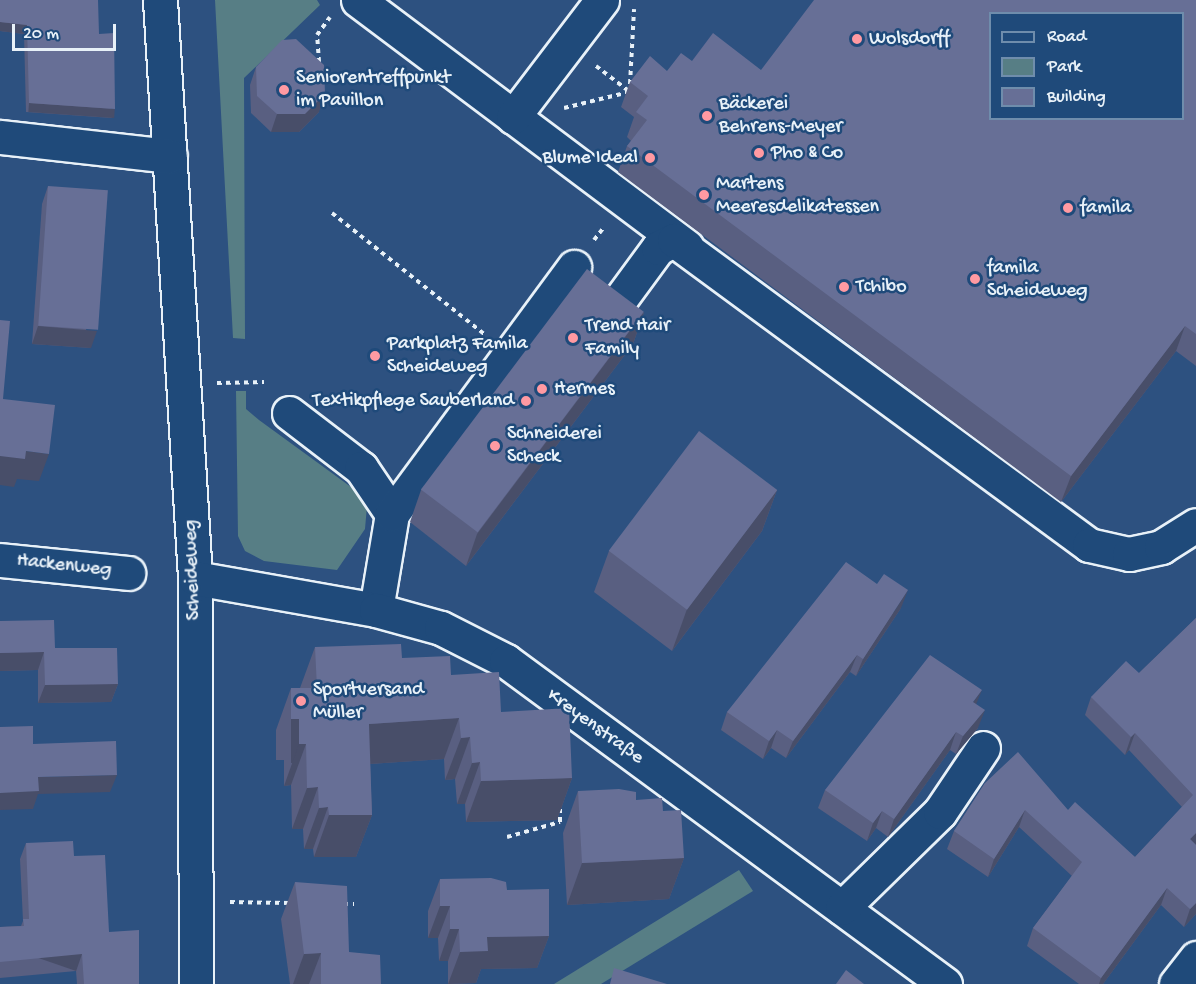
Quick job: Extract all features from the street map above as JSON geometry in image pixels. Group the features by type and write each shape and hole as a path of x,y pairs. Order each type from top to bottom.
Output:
{"street":[{"name":"Scheideweg","path":"160,0 195,578 196,984"},
{"path":"522,105 603,0"},
{"path":"348,4 522,105 624,200 1089,545 1130,554 1161,547 1196,525"},
{"path":"0,137 170,156"},
{"path":"620,301 658,248 674,240 687,247"},
{"path":"376,610 392,514 574,267"},
{"path":"289,413 361,468 392,514"},
{"name":"Hackenweg","path":"0,560 128,573"},
{"name":"Kreyenstraße","path":"195,578 376,610 441,628 506,661 945,984"},
{"path":"842,908 940,812 983,748"},
{"path":"1176,984 1196,958"}],"path":[{"path":"629,92 638,17 630,0"},
{"path":"320,71 317,35 348,4"},
{"path":"568,45 639,100"},
{"path":"522,105 554,111 629,92"},
{"path":"574,267 624,200"},
{"path":"332,213 510,354"},
{"path":"184,383 264,382"},
{"path":"507,837 560,822 559,799"},
{"path":"196,902 297,903"},
{"path":"331,904 354,904"}],"green space":[{"path":"215,0 317,0 320,5 244,78 245,339 233,338"},
{"path":"236,391 246,391 246,409 259,420 362,495 367,506 365,529 337,570 264,561 245,551 238,536"},
{"path":"739,870 753,891 601,984 554,984"}],"building":[{"path":"0,0 98,0 99,34 114,33 115,109 29,103 27,25 0,22"},
{"name":"famila Scheideweg","path":"814,0 1196,0 1196,334 1185,326 1071,476 627,146 647,120 636,112 648,96 630,82 650,56 667,71 681,53 692,61 713,33 761,70"},
{"name":"Seniorentreffpunkt im Pavillon","path":"296,39 324,65 325,94 305,114 277,114 257,96 256,67 282,40"},
{"path":"48,186 108,190 98,330 38,326"},
{"path":"587,269 644,312 478,532 421,489"},
{"path":"0,320 10,321 3,399 55,405 49,454 26,451 25,459 0,456"},
{"path":"699,431 777,490 687,610 609,551"},
{"path":"846,562 877,584 884,574 908,590 863,659 857,655 793,741 777,730 769,741 727,712"},
{"path":"1196,618 1196,833 1190,839 1196,845 1196,903 1190,909 1167,888 1101,978 1033,928 1082,862 1025,810 994,859 954,831 985,783 1018,752 1068,810 1075,802 1135,857 1193,795 1135,733 1131,737 1091,697 1126,661 1139,673"},
{"path":"54,620 55,648 117,648 118,684 45,685 44,652 0,653 0,621"},
{"path":"401,644 402,658 450,656 451,675 499,672 501,712 569,708 572,778 481,781 480,762 472,763 470,737 461,738 459,718 369,724 372,815 329,815 328,807 319,808 318,787 307,788 306,744 299,744 299,719 291,719 291,688 317,688 315,647"},
{"path":"930,655 982,690 973,702 985,710 963,736 956,732 894,819 882,811 873,823 825,790"},
{"path":"33,726 33,744 116,741 117,775 38,777 39,791 0,793 0,727"},
{"path":"619,789 636,792 636,800 662,798 663,811 681,810 684,858 582,863 578,791"},
{"path":"73,841 74,856 105,855 109,932 139,930 139,984 84,984 82,954 0,962 0,927 24,926 23,919 29,919 26,843"},
{"path":"491,878 506,882 507,890 549,889 549,936 487,937 488,951 460,952 459,929 450,929 450,906 440,906 440,879"},
{"path":"295,882 347,886 349,952 380,955 381,984 321,984 321,953 304,954"},
{"path":"614,968 667,984 610,984"},
{"path":"846,970 864,984 836,984"}],"place":[{"name":"Wolsdorff","path":"857,39"},
{"name":"Seniorentreffpunkt im Pavillon","path":"284,90"},
{"name":"Bäckerei Behrens-Meyer","path":"707,116"},
{"name":"Pho & Co","path":"759,153"},
{"name":"Blume Ideal","path":"650,158"},
{"name":"Martens Meeresdelikatessen","path":"704,195"},
{"name":"famila","path":"1068,208"},
{"name":"famila Scheideweg","path":"975,279"},
{"name":"Tchibo","path":"844,287"},
{"name":"Trend Hair Family","path":"573,338"},
{"name":"Parkplatz Famila Scheideweg","path":"375,356"},
{"name":"Hermes","path":"542,389"},
{"name":"Textikpflege Sauberland","path":"526,401"},
{"name":"Schneiderei Scheck","path":"495,446"},
{"name":"Sportversand Müller","path":"301,701"}]}
